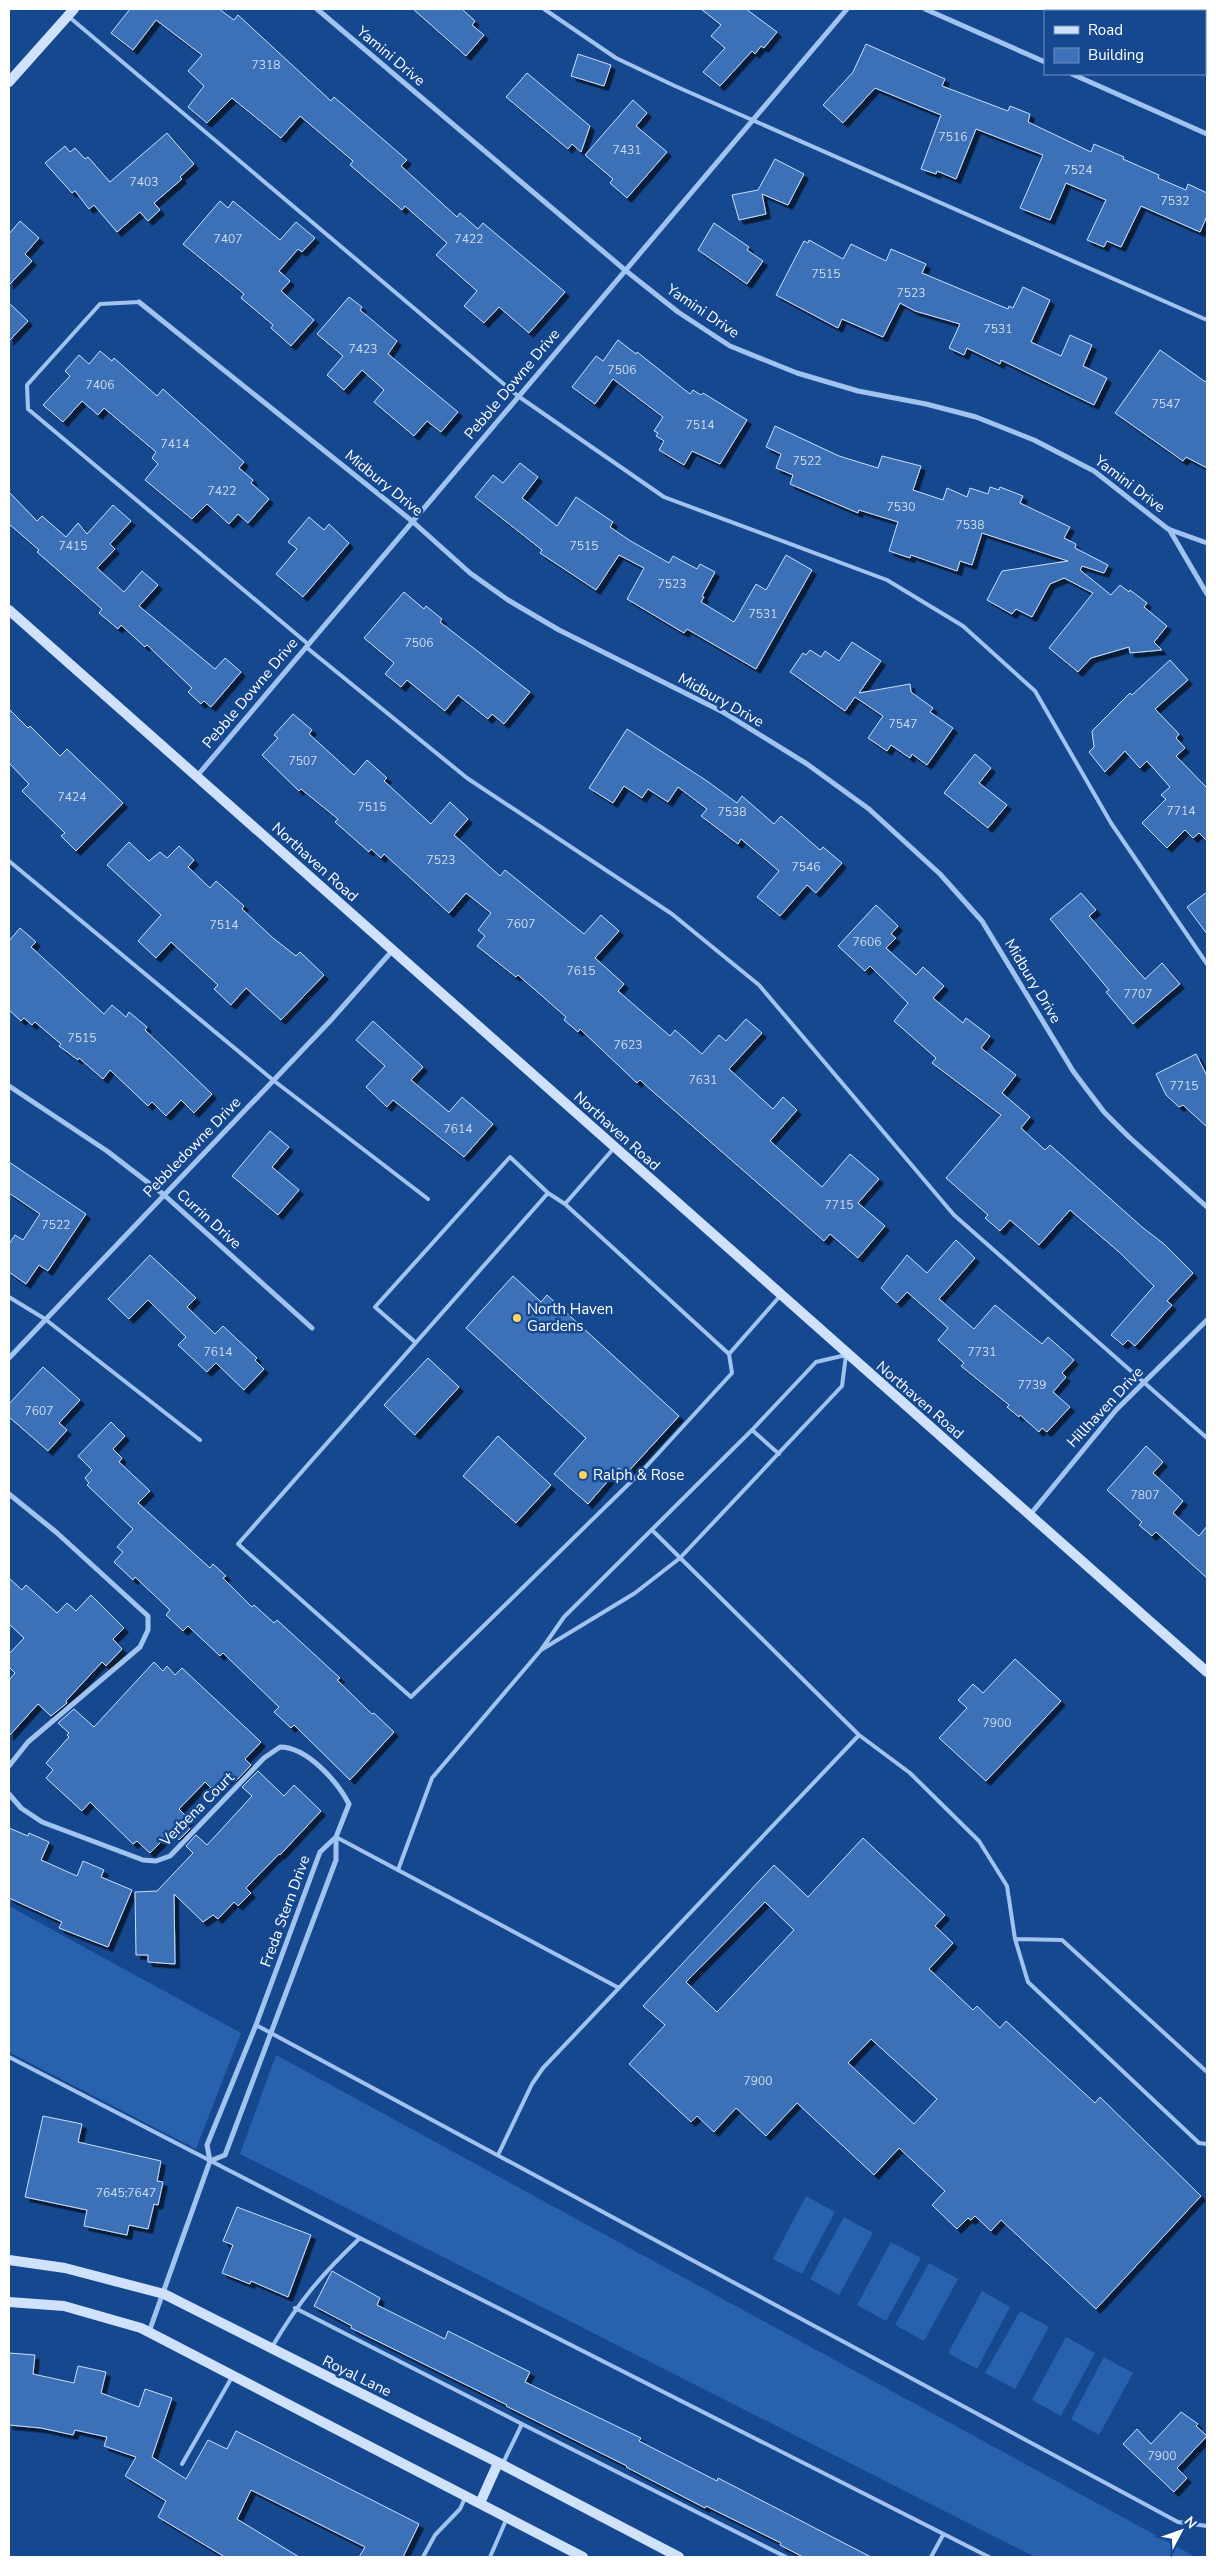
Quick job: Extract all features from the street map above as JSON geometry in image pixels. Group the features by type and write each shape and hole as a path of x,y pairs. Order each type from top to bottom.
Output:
{"street":[{"name":"Yamini Drive","path":"317,9 625,270 678,312 730,346 797,373 858,391 926,404 976,417 1034,440 1094,471 1168,529 1207,543"},
{"name":"Pebble Downe Drive","path":"196,776 847,9"},
{"path":"925,9 1044,62"},
{"path":"9,82 71,12"},
{"path":"1074,75 1207,134"},
{"name":"Midbury Drive","path":"139,302 412,522 470,572 508,600 559,630 723,712 807,764 869,809 940,874 982,920 1073,1071 1104,1112 1129,1138 1207,1207"},
{"name":"Yamini Drive","path":"1168,529 1207,594"},
{"name":"Northaven Road","path":"9,610 846,1355 1207,1672"},
{"name":"Pebbledowne Drive","path":"9,1358 392,951"},
{"name":"Currin Drive","path":"9,1086 107,1150 163,1194 312,1328"},
{"name":"Hillhaven Drive","path":"1029,1516 1093,1437 1143,1383 1207,1320"},
{"path":"9,1494 56,1532 148,1616 148,1630 140,1647 28,1742 9,1766"},
{"name":"Verbena Court","path":"9,1794 21,1808 42,1822 143,1860 156,1860 170,1856 264,1758 280,1747 289,1747 297,1750 340,1786 349,1804 336,1837"},
{"name":"Freda Stern Drive","path":"149,2333 210,2161 206,2145 256,2025 320,1852 336,1837"},
{"name":"Freda Stern Drive","path":"210,2161 225,2154 336,1860 336,1837"},
{"name":"Royal Lane","path":"9,2260 65,2268 164,2294 270,2350 500,2464 679,2557"},
{"path":"9,2302 64,2306 125,2322 233,2375 583,2557"},
{"path":"480,2503 500,2464"}],"lane":[{"path":"544,9 616,58 1207,320"},
{"path":"71,12 518,396 664,497 887,580 963,626 1035,691 1111,823 1207,964"},
{"path":"139,302 100,304 27,385 28,408 307,646 467,778 672,914 759,985 954,1215 1207,1438"},
{"path":"9,860 272,1080 428,1199"},
{"path":"565,1204 614,1148"},
{"path":"415,1342 375,1306 510,1157 548,1193 565,1204 729,1354 732,1373 643,1470 411,1697 238,1544 548,1193"},
{"path":"729,1354 780,1296"},
{"path":"9,1297 45,1319 200,1440"},
{"path":"398,1870 432,1778 541,1650 564,1618 752,1430 816,1362 846,1355 842,1386 680,1558 635,1593 584,1626 541,1650"},
{"path":"752,1430 779,1454"},
{"path":"652,1530 858,1735 910,1774 979,1841 1007,1886 1015,1939 1028,1982 1198,2143 1207,2144"},
{"path":"498,2155 532,2084 544,2068 858,1735"},
{"path":"336,1837 619,1988"},
{"path":"1015,1939 1062,1940 1207,2072"},
{"path":"256,2025 1178,2522 1207,2526"},
{"path":"9,2057 360,2238 989,2557"},
{"path":"270,2350 294,2308 326,2271 360,2238"},
{"path":"294,2308 786,2557"},
{"path":"182,2464 233,2375"},
{"path":"500,2464 522,2424"},
{"path":"423,2557 435,2535 460,2509 466,2496"},
{"path":"490,2557 508,2517"},
{"path":"931,2557 944,2535"}],"shaded area":[{"path":"9,1906 241,2033 196,2149 9,2052"},
{"path":"276,2055 1196,2557 1035,2557 240,2154"},
{"path":"806,2196 835,2212 802,2274 773,2259"},
{"path":"844,2217 873,2233 839,2295 810,2279"},
{"path":"891,2242 921,2258 886,2321 857,2305"},
{"path":"929,2263 958,2279 924,2341 895,2325"},
{"path":"982,2291 1010,2307 977,2369 948,2353"},
{"path":"1020,2311 1049,2327 1015,2389 985,2373"},
{"path":"1066,2337 1095,2353 1061,2416 1032,2400"},
{"path":"1104,2357 1133,2373 1099,2435 1071,2419"}],"building":[{"path":"130,9 219,9 234,20 238,15 331,101 334,97 407,160 401,166 457,217 460,213 478,229 483,223 565,292 529,333 499,307 484,323 464,306 477,291 436,255 447,243 405,206 402,210 350,165 353,161 300,116 281,138 232,98 207,123 188,107 204,86 188,71 202,55 156,20 133,50 111,33"},
{"path":"413,9 462,9 475,21 472,25 484,35 466,56"},
{"path":"701,9 746,9 777,32 764,48 761,46 755,54 752,51 720,86 703,72 725,48 711,36 721,25"},
{"path":"866,44 945,79 942,86 1008,111 1010,106 1030,114 1028,122 1091,152 1094,144 1159,175 1158,178 1186,190 1188,184 1207,193 1207,216 1200,232 1141,206 1121,247 1107,241 1104,247 1087,240 1106,200 1066,183 1050,220 1020,208 1043,155 976,129 956,179 937,171 936,174 921,169 941,115 875,88 843,123 823,105 853,72"},
{"path":"578,54 611,65 604,86 571,76"},
{"path":"527,73 590,126 581,152 572,144 568,149 506,97"},
{"path":"633,100 647,113 636,126 667,152 627,198 610,183 613,179 585,155"},
{"path":"167,133 194,164 180,177 182,179 154,203 160,210 148,221 140,212 117,232 94,205 89,209 75,191 72,193 45,163 65,146 70,152 75,148 85,159 88,157 110,182"},
{"path":"775,159 804,174 788,205 762,194 766,214 739,220 732,195 758,190"},
{"path":"220,201 228,208 233,201 280,240 296,222 315,238 302,252 298,249 279,271 290,281 281,291 314,320 291,346 271,328 273,325 241,298 244,294 183,244"},
{"path":"20,221 39,238 25,254 32,261 9,285 9,234"},
{"path":"714,223 749,247 747,250 763,261 747,284 698,250"},
{"path":"809,240 843,259 851,244 886,261 891,249 926,264 922,273 1008,309 1009,306 1013,308 1023,287 1050,300 1031,342 1061,356 1070,335 1092,345 1083,366 1107,378 1094,405 1001,360 1000,364 967,348 964,355 949,348 960,324 915,311 900,303 883,337 842,319 838,328 776,295 804,241 808,243"},
{"path":"349,297 362,307 360,310 397,341 388,354 458,412 441,432 427,421 414,436 374,402 384,390 362,370 344,390 327,375 343,356 317,334"},
{"path":"9,303 28,321 9,341"},
{"path":"618,340 636,354 637,352 690,394 693,390 701,395 703,393 747,420 720,464 692,451 684,465 659,450 664,441 656,436 658,433 654,431 663,417 613,379 595,404 572,387 596,356 603,361"},
{"path":"1160,350 1207,383 1207,468 1186,457 1183,461 1115,413"},
{"path":"100,351 112,361 114,358 157,396 163,389 244,462 239,468 253,480 251,483 269,499 248,523 238,514 229,524 207,504 192,519 145,480 158,464 152,458 156,452 104,408 98,415 82,401 63,422 43,405 70,376 65,371 79,355 89,364"},
{"path":"775,426 839,456 878,468 882,456 921,466 913,490 943,500 947,488 967,497 970,488 988,494 990,487 999,490 1000,487 1023,496 1020,503 1070,527 1064,538 1076,544 1075,548 1108,565 1104,573 1082,566 1080,570 1111,595 1120,585 1147,603 1144,607 1167,626 1154,642 1162,650 1130,653 1129,647 1091,658 1078,672 1049,648 1093,593 1064,578 1050,584 1032,617 1016,609 1012,614 987,600 1002,571 1068,561 982,533 972,565 960,561 957,571 911,555 910,558 889,551 898,522 859,510 858,513 790,484 793,475 776,468 781,454 766,447"},
{"path":"520,463 538,477 522,498 557,526 576,497 613,522 610,527 669,563 673,556 697,569 700,564 715,572 702,596 704,597 701,602 734,622 756,584 766,590 786,555 812,570 756,669 687,629 684,633 627,599 644,568 619,555 596,590 540,553 542,550 475,497 493,475 503,483"},
{"path":"9,492 37,521 42,516 66,537 78,523 87,534 113,505 131,521 110,544 115,549 97,568 124,592 142,571 158,585 139,606 215,669 225,658 241,672 211,707 204,701 201,704 188,692 192,688 147,645 145,647 121,625 118,629 99,613 102,609 37,552 39,550 9,524"},
{"path":"309,517 324,530 329,524 349,543 303,597 276,574 297,549 288,542"},
{"path":"404,592 424,609 426,606 442,619 440,622 530,692 504,724 492,714 488,719 458,695 445,711 407,680 401,687 385,674 394,663 364,638"},
{"path":"852,642 881,661 859,693 910,684 911,692 933,708 930,712 953,728 927,765 912,754 910,758 891,745 887,751 868,738 883,716 855,697 845,711 790,672 803,653 806,655 810,650 821,657 825,651 839,661"},
{"path":"1170,660 1188,680 1155,709 1179,734 1176,738 1185,748 1176,756 1207,788 1207,841 1199,833 1193,838 1185,830 1167,848 1142,823 1166,799 1161,795 1170,787 1147,761 1140,768 1125,751 1105,772 1089,752 1094,747 1092,731 1130,693 1132,695"},
{"path":"9,709 28,728 30,726 60,756 67,749 123,803 76,851 61,836 65,833 22,791 29,784 9,763"},
{"path":"293,714 312,730 309,734 354,775 367,760 387,778 384,781 431,824 450,802 468,819 454,835 500,876 505,870 584,934 601,915 619,931 595,958 624,984 618,991 670,1036 675,1030 702,1054 719,1035 726,1041 746,1019 762,1033 729,1069 773,1109 783,1097 797,1110 770,1141 822,1187 850,1154 879,1179 858,1203 885,1226 858,1258 830,1234 824,1241 640,1080 637,1083 580,1029 578,1032 564,1020 566,1017 518,975 516,977 477,946 485,936 478,930 491,913 466,893 449,913 384,854 381,858 371,849 369,852 335,822 338,819 301,789 299,791 262,755 278,738 274,735"},
{"path":"627,729 707,781 737,803 742,796 774,824 781,816 820,850 823,847 842,863 816,893 807,885 780,916 757,897 779,871 741,839 738,844 701,816 707,809 678,787 668,802 648,789 642,798 624,786 613,803 589,788"},
{"path":"975,754 991,768 979,783 1007,805 988,828 944,793"},
{"path":"129,842 149,861 160,852 167,858 179,846 194,860 188,867 210,888 216,881 244,906 242,909 273,938 296,956 300,952 324,975 281,1020 246,988 231,1005 214,989 218,985 171,942 156,958 138,941 161,915 107,865"},
{"path":"1207,892 1207,934 1187,907"},
{"path":"1081,893 1096,910 1089,916 1145,979 1162,963 1180,984 1133,1024 1106,992 1109,990 1050,919"},
{"path":"876,905 898,926 891,934 896,938 886,948 916,975 923,967 944,986 933,998 963,1023 966,1018 990,1036 981,1048 1016,1075 1002,1093 1030,1117 1021,1128 1045,1150 1050,1145 1142,1227 1164,1244 1193,1273 1167,1301 1172,1305 1135,1346 1128,1340 1123,1345 1111,1335 1154,1286 1119,1252 1070,1210 1039,1245 1010,1220 1000,1231 985,1218 988,1215 946,1178 1001,1115 932,1063 936,1058 894,1021 908,1003 870,966 865,971 838,946"},
{"path":"20,928 36,942 31,947 104,1014 112,1005 126,1017 129,1012 147,1027 145,1030 212,1094 194,1113 181,1100 166,1116 152,1102 148,1106 110,1070 103,1079 79,1058 78,1060 59,1046 61,1044 35,1022 32,1025 24,1018 21,1021 9,1010 9,941"},
{"path":"373,1021 423,1067 411,1080 449,1112 462,1097 493,1124 464,1157 393,1100 387,1107 366,1087 385,1066 356,1040"},
{"path":"1196,1054 1207,1076 1207,1127 1183,1105 1179,1107 1166,1095 1156,1074"},
{"path":"270,1131 289,1147 272,1167 299,1190 278,1215 232,1176"},
{"path":"9,1162 86,1214 48,1271 39,1265 26,1284 9,1272 9,1244 15,1235 23,1240 40,1214 9,1193"},
{"path":"956,1240 975,1258 939,1299 974,1329 995,1305 1042,1344 1048,1337 1074,1360 1062,1373 1066,1377 1053,1392 1070,1407 1047,1432 1042,1428 1039,1432 1020,1415 1019,1417 1007,1407 1009,1405 961,1366 964,1363 938,1340 948,1328 907,1292 897,1303 881,1288 907,1255 927,1273"},
{"path":"150,1255 196,1298 187,1307 215,1334 223,1326 257,1358 255,1360 264,1369 244,1390 216,1363 207,1372 178,1345 186,1337 148,1300 129,1319 108,1299"},
{"path":"513,1276 541,1302 547,1295 679,1416 626,1474 619,1468 588,1504 554,1474 586,1438 466,1328"},
{"path":"428,1358 459,1387 415,1435 384,1405"},
{"path":"43,1367 80,1400 59,1423 67,1430 48,1451 9,1417 9,1404"},
{"path":"111,1422 125,1436 113,1449 122,1458 119,1462 150,1491 138,1503 210,1568 213,1564 226,1576 223,1578 252,1607 254,1605 274,1623 277,1620 340,1678 337,1680 372,1714 374,1713 394,1732 350,1780 294,1725 291,1728 274,1712 279,1707 223,1653 220,1656 188,1626 183,1631 166,1615 170,1610 135,1577 133,1580 114,1562 123,1552 117,1547 133,1529 87,1485 89,1483 85,1478 92,1470 78,1456"},
{"path":"498,1436 551,1485 516,1523 463,1476"},
{"path":"1146,1446 1163,1462 1153,1473 1183,1501 1173,1513 1199,1536 1207,1526 1207,1578 1156,1532 1152,1536 1139,1525 1142,1522 1107,1490"},
{"path":"9,1578 22,1590 26,1585 57,1613 67,1603 76,1611 91,1595 124,1628 113,1639 122,1649 106,1666 102,1662 66,1701 67,1703 51,1716 38,1704 9,1736 9,1680 15,1673 9,1667 9,1654 24,1638 9,1624"},
{"path":"1015,1659 1061,1701 986,1781 939,1738 967,1708 958,1700 973,1684 983,1693"},
{"path":"154,1662 163,1671 167,1666 175,1675 182,1668 261,1742 245,1759 251,1765 236,1781 231,1776 215,1792 205,1782 179,1809 189,1819 184,1824 190,1829 179,1840 171,1832 150,1853 137,1841 133,1844 90,1802 82,1811 46,1778 53,1770 46,1763 69,1737 67,1735 69,1733 58,1723 74,1709 94,1727"},
{"path":"258,1771 284,1796 294,1785 321,1811 246,1888 251,1893 238,1906 234,1902 218,1919 213,1915 203,1922 174,1894 175,1964 148,1962 148,1955 136,1955 135,1892 157,1891 193,1853 186,1846 196,1835 207,1845 252,1796 242,1787"},
{"path":"9,1828 28,1836 29,1833 49,1842 41,1860 77,1876 83,1861 104,1870 101,1877 132,1890 108,1947 59,1928 62,1922 9,1898"},
{"path":"863,1838 945,1915 935,1926 953,1943 929,1969 973,2010 977,2006 1000,2028 1006,2021 1095,2103 1100,2097 1201,2196 1096,2309 1001,2220 991,2231 975,2216 971,2220 968,2218 957,2229 932,2205 945,2191 899,2148 874,2175 797,2103 766,2136 736,2108 714,2132 697,2116 691,2122 629,2064 665,2025 643,2006 774,1865 808,1897","holes":["765,1902 794,1930 717,2012 686,1982","871,2039 937,2099 914,2124 848,2063"]},
{"path":"43,2116 82,2124 78,2142 161,2161 157,2181 163,2182 158,2205 154,2204 148,2229 129,2225 127,2235 84,2226 87,2210 25,2197"},
{"path":"237,2207 311,2235 288,2297 251,2281 250,2284 222,2273 233,2245 223,2241"},
{"path":"332,2271 380,2298 377,2305 445,2339 448,2331 530,2372 525,2382 641,2438 639,2441 717,2481 718,2478 871,2557 803,2557 780,2545 781,2543 706,2506 705,2508 627,2466 351,2328 352,2326 314,2306"},
{"path":"9,2353 35,2355 33,2374 74,2383 78,2366 106,2372 101,2393 139,2407 145,2389 172,2398 152,2457 186,2479 208,2440 227,2449 236,2431 419,2524 403,2557 359,2557 365,2547 251,2490 237,2519 299,2557 225,2557 158,2517 166,2501 125,2476 136,2457 104,2446 107,2437 75,2430 73,2435 41,2428 9,2425"},
{"path":"1181,2412 1198,2424 1196,2426 1207,2436 1177,2468 1187,2478 1174,2492 1123,2444 1137,2429 1151,2444"}],"place":[{"name":"North Haven Gardens","path":"517,1318"},
{"name":"Ralph & Rose","path":"583,1475"}]}
